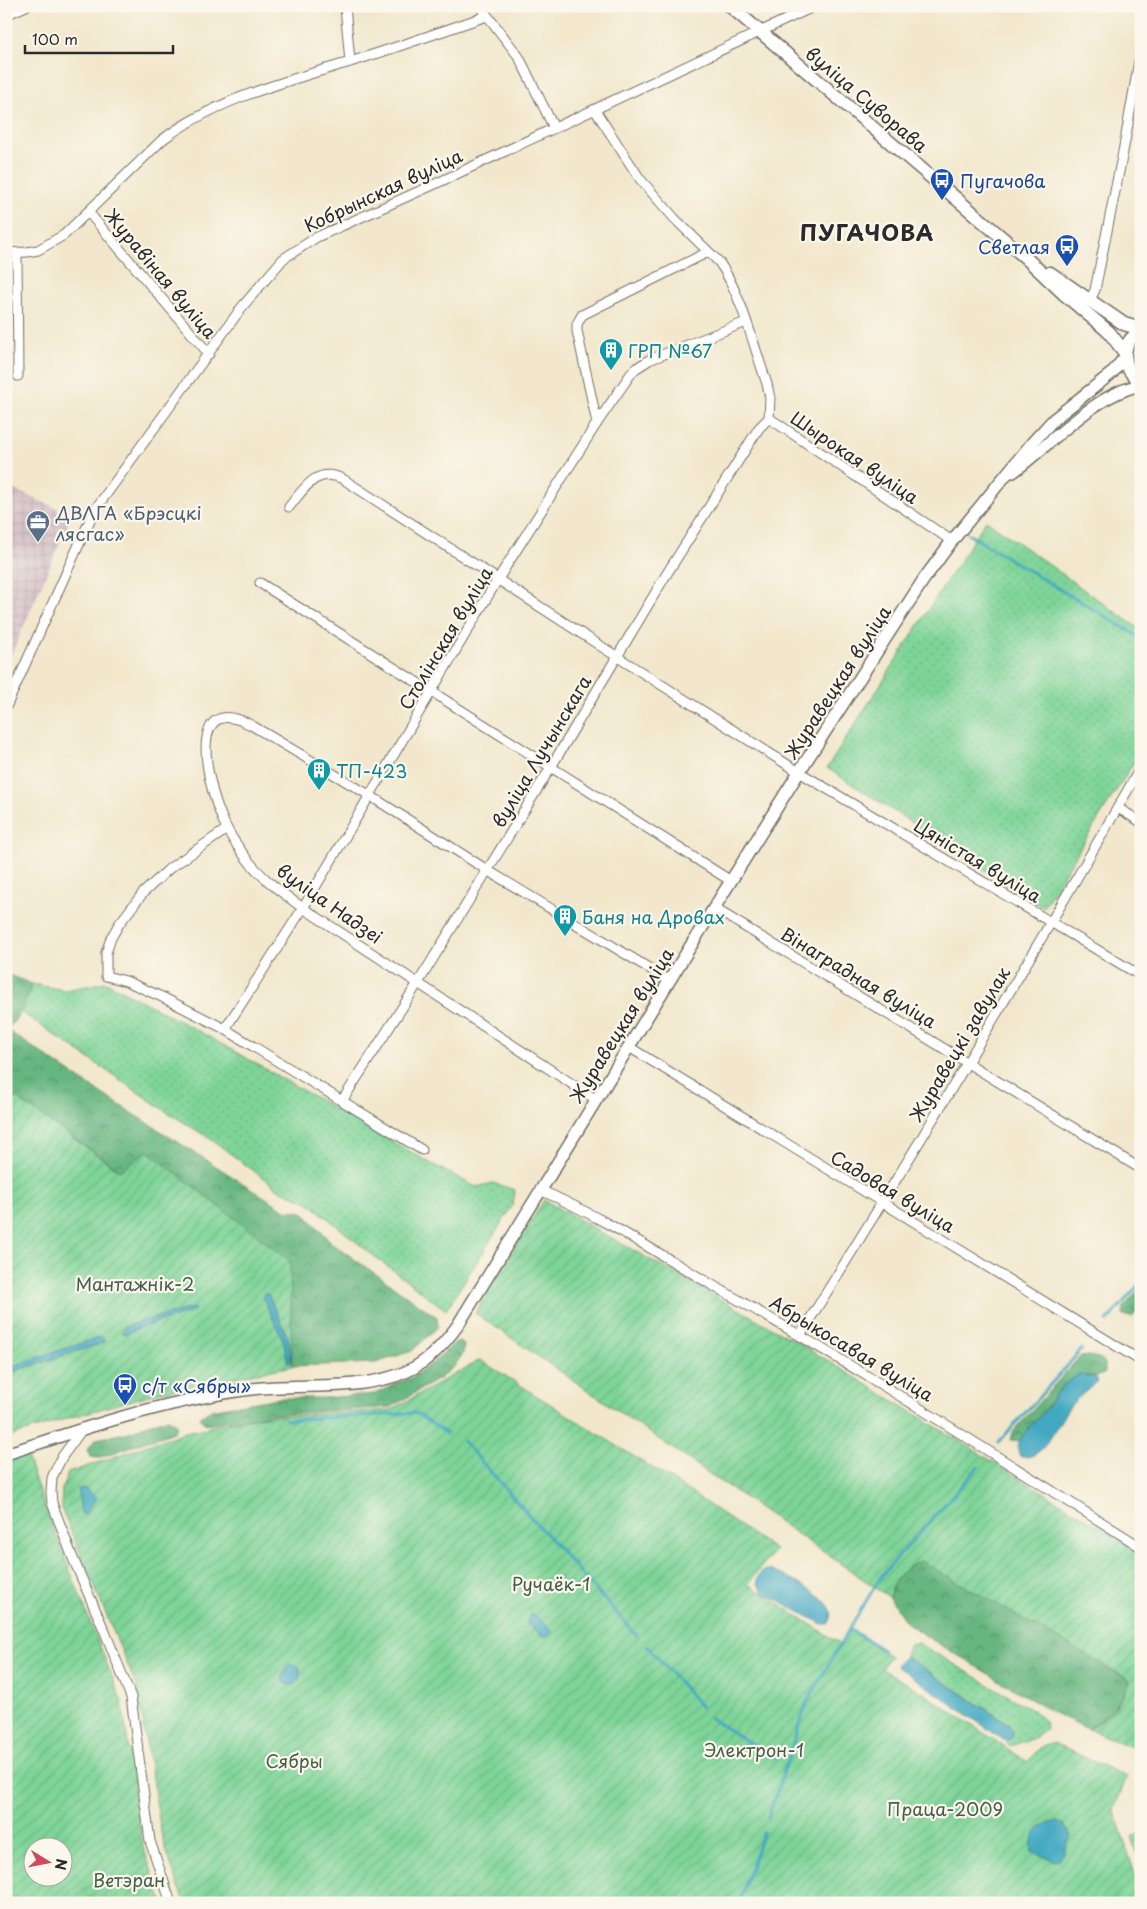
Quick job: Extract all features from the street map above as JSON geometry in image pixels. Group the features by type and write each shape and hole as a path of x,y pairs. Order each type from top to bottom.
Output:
{"main road":[{"name":"вуліца Суворава","path":"730,6 1026,258 1064,294 1109,332 1125,355 1127,366 1132,374 1141,383"},
{"name":"вуліца Суворава","path":"1026,258 1124,324 1141,330"},
{"path":"1125,355 1131,338 1141,330"}],"street":[{"path":"6,15 26,6"},
{"path":"345,6 350,62"},
{"path":"480,6 519,57 554,128"},
{"name":"Кобрынская вуліца","path":"6,707 94,512 242,307 284,260 317,236 595,110 815,6"},
{"path":"6,253 38,250 64,235 89,213 150,151 189,122 273,85 310,72 350,62 487,16"},
{"path":"1090,300 1095,290 1123,152 1141,50"},
{"name":"Шырокая вуліца","path":"595,110 640,179 668,212 719,262 729,278 746,322 768,390 768,418 952,541"},
{"name":"Журавіная вуліца","path":"89,213 209,354"},
{"path":"597,423 577,331 578,320 582,315 708,252"},
{"path":"17,253 18,376"},
{"name":"Столінская вуліца","path":"225,1029 303,908 498,579 597,423 630,376 642,364 746,322"},
{"name":"Журавецкая вуліца","path":"6,1454 83,1428 178,1402 242,1390 337,1384 397,1376 420,1364 445,1343 458,1325 714,908 914,595 952,541 1032,442 1054,420 1105,380 1125,355"},
{"name":"Журавецкая вуліца","path":"1000,482 1102,401 1120,391 1141,383"},
{"name":"вуліца Лучынскага","path":"342,1101 418,983 717,493 768,418"},
{"name":"Цяністая вуліца","path":"289,507 307,485 317,478 327,475 338,477 800,772 1141,976"},
{"path":"260,583 731,882"},
{"name":"вуліца Надзеі","path":"369,795 251,725 236,719 221,718 209,728 205,744 213,792 227,829 245,858 258,873 303,908 595,1100"},
{"name":"Журавецкі завулак","path":"800,1335 1051,923 1141,767"},
{"path":"369,795 487,870 670,981"},
{"path":"1118,808 1141,822"},
{"path":"227,829 170,868 143,893 111,938 106,953 106,976 126,981 162,997 225,1029 422,1150"},
{"name":"Вінаградная вуліца","path":"714,908 1141,1169"},
{"name":"Садовая вуліца","path":"629,1047 1141,1361"},
{"name":"Абрыкосавая вуліца","path":"540,1190 575,1207 800,1335 977,1442 1141,1547"},
{"path":"83,1428 62,1457 52,1478 52,1503 72,1556 106,1632 130,1697 150,1841 171,1903"}],"shaded area":[{"path":"6,486 72,515 6,667"}],"green space":[{"path":"986,520 1138,628 1141,625 1141,751 1043,908 827,768"},
{"path":"6,974 32,984 21,1012 7,1030 96,1090 285,1210 303,1212 333,1244 437,1317 438,1327 412,1351 376,1363 292,1366 290,1261 121,1171 6,1091"},
{"path":"106,982 204,1034 432,1164 476,1187 493,1183 515,1190 513,1205 446,1310 370,1253 308,1202 281,1191 212,1140 161,1108 21,1012 32,984 65,990"},
{"name":"Мантажнік-2","path":"6,1091 120,1171 147,1151 290,1261 292,1366 161,1392 6,1438"},
{"path":"544,1200 799,1343 1141,1552 1141,1751 1088,1729 1114,1709 1124,1695 1130,1680 921,1561 909,1567 900,1575 889,1597 475,1313"},
{"path":"1141,1287 1141,1308 1132,1317 1123,1316 1124,1307"},
{"path":"460,1341 464,1345 463,1354 454,1366 440,1378 391,1407 268,1415 212,1424 204,1423 200,1418 210,1410 279,1398 324,1398 375,1394 411,1378 431,1364 456,1342"},
{"path":"1080,1357 1096,1357 1103,1362 1105,1373 1098,1376 1076,1377 1067,1382 1042,1414 1028,1428 1020,1441 1011,1440 1013,1432 1075,1362"},
{"path":"480,1360 678,1484 775,1550 748,1584 841,1644 850,1631 890,1656 882,1669 923,1693 1028,1762 1039,1748 1054,1743 1127,1777 1114,1809 1141,1893 1141,1903 184,1903 162,1838 137,1687 61,1508 62,1489 68,1473 185,1432 259,1417 391,1410"},
{"path":"168,1419 175,1422 177,1427 174,1432 98,1458 90,1457 87,1450 96,1439 130,1432 148,1424"},
{"name":"Ветэран","path":"26,1454 44,1505 122,1702 143,1847 163,1903 6,1903 6,1460"},
{"path":"921,1561 1130,1680 1123,1695 1108,1714 1088,1729 1052,1712 924,1635 906,1622 889,1597 894,1583 900,1574"},
{"path":"918,1643 1034,1711 1045,1721 1046,1729 1034,1738 1010,1746 1005,1741 1011,1738 1009,1724 905,1656 908,1646"},
{"path":"1141,1833 1141,1867 1131,1837"}],"water":[{"path":"264,1293 268,1294 289,1340 291,1362 289,1363 284,1342 263,1298"},
{"path":"191,1308 195,1309 192,1312 141,1327 125,1334 122,1333 124,1328 132,1324"},
{"path":"100,1337 104,1339 103,1343 6,1374 6,1368"},
{"path":"1079,1375 1096,1377 1097,1381 1071,1405 1045,1446 1030,1456 1022,1457 1018,1452 1018,1447 1023,1435 1062,1387 1072,1378"},
{"path":"84,1488 97,1498 84,1515 81,1514 78,1489"},
{"path":"764,1570 778,1573 788,1578 824,1601 829,1606 831,1613 828,1624 822,1624 764,1593 758,1579"},
{"path":"532,1614 552,1633 547,1637 541,1635 527,1624 527,1620"},
{"path":"905,1656 1009,1725 1012,1732 1011,1738 1005,1741 896,1665"},
{"path":"295,1664 300,1668 300,1676 298,1681 291,1686 285,1683 282,1676 289,1665"},
{"path":"1057,1822 1066,1827 1071,1836 1063,1855 1056,1861 1032,1852 1032,1840 1037,1831 1041,1827"}],"waterway":[{"path":"968,534 1141,638"},
{"path":"1107,1321 1141,1282"},
{"path":"999,1442 1082,1349"},
{"path":"285,1420 416,1413 447,1434"},
{"path":"463,1441 636,1635"},
{"path":"768,1818 807,1702 849,1629 882,1575 978,1467"},
{"path":"849,1629 884,1650"},
{"path":"647,1646 701,1707"},
{"path":"710,1718 775,1759"},
{"path":"739,1903 763,1832"}],"place":[{"name":"Пугачова","path":"942,201"},
{"name":"Светлая","path":"1067,267"},
{"name":"ГРП №67","path":"611,371"},
{"name":"ДВЛГА «Брэсцкі лясгас»","path":"38,543"},
{"name":"ТП-423","path":"319,791"},
{"name":"Баня на Дровах","path":"565,937"},
{"name":"с/т «Сябры»","path":"125,1406"}],"district":[{"name":"ПУГАЧОВА","path":"867,231"}],"park label":[{"name":"Ручаёк-1","path":"551,1583"},
{"name":"Электрон-1","path":"754,1749"},
{"name":"Сябры","path":"294,1760"},
{"name":"Праца-2009","path":"945,1808"}]}
